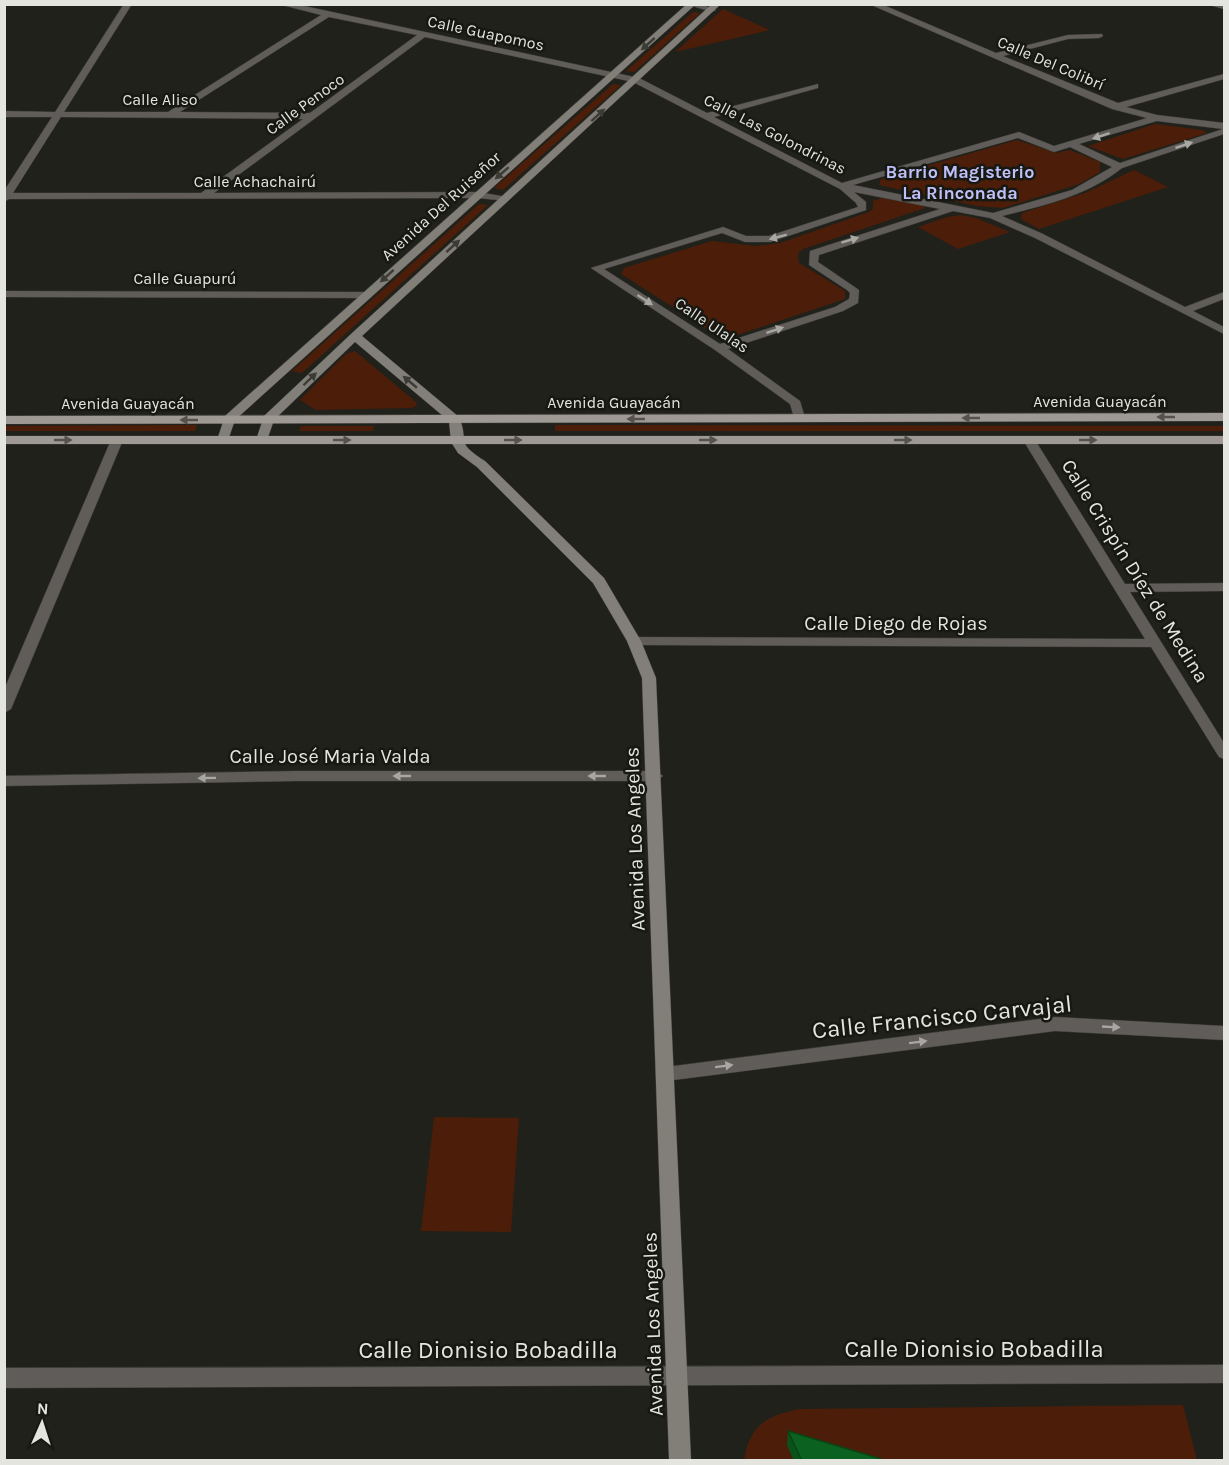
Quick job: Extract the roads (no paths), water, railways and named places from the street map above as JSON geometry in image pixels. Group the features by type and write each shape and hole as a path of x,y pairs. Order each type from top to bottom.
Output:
{"main road":[{"name":"Avenida Del Ruiseñor","path":"223,440 230,419 691,5"},
{"name":"Avenida Del Ruiseñor","path":"268,419 355,336 714,7"},
{"path":"355,336 455,420 455,441"},
{"name":"Avenida Guayacán","path":"4,420 1224,417"},
{"path":"262,440 268,419"},
{"name":"Avenida Guayacán","path":"4,440 1224,440"},
{"name":"Avenida Los Angeles","path":"455,441 464,453 481,464 599,581 634,641 650,678 680,1461"}],"street":[{"path":"5,197 128,4"},
{"name":"Calle Guapomos","path":"282,4 613,75"},
{"name":"Calle Del Colibrí","path":"873,4 1115,106 1157,118 1224,126"},
{"path":"1216,4 1224,7"},
{"path":"691,5 714,7"},
{"path":"171,114 328,14"},
{"name":"Calle Penoco","path":"203,196 423,35"},
{"path":"996,56 1068,36 1099,36"},
{"name":"Calle Las Golondrinas","path":"613,75 636,80 841,186 993,216 1040,236 1224,331"},
{"path":"1115,106 1224,76"},
{"path":"706,117 815,86"},
{"name":"Calle Aliso","path":"4,114 315,116"},
{"path":"841,186 1019,135 1054,149 1157,118"},
{"path":"993,216 1081,189 1110,174 1119,166 1224,131"},
{"path":"1073,145 1119,166"},
{"name":"Calle Ulalas","path":"799,418 796,403 719,348 596,268 723,230 745,239 770,239 862,208 861,202 841,186"},
{"name":"Calle Achachairú","path":"5,197 478,195 504,199"},
{"path":"719,348 839,309 854,301 855,292 851,288 813,263 814,253 953,207"},
{"name":"Calle Guapurú","path":"4,294 366,295"},
{"path":"1184,311 1224,295"},
{"path":"4,709 117,440"},
{"name":"Calle Crispín Díez de Medina","path":"1029,440 1124,588 1157,644 1218,730 1224,754"},
{"path":"1124,588 1224,587"},
{"name":"Calle Diego de Rojas","path":"634,641 1157,644"},
{"name":"Calle José Maria Valda","path":"4,781 296,776 655,776"},
{"name":"Calle Francisco Carvajal","path":"666,1074 1054,1024 1224,1033"},
{"name":"Calle Dionisio Bobadilla","path":"4,1378 1224,1374"}],"district":[{"name":"Barrio Magisterio La Rinconada","path":"960,182"}]}
